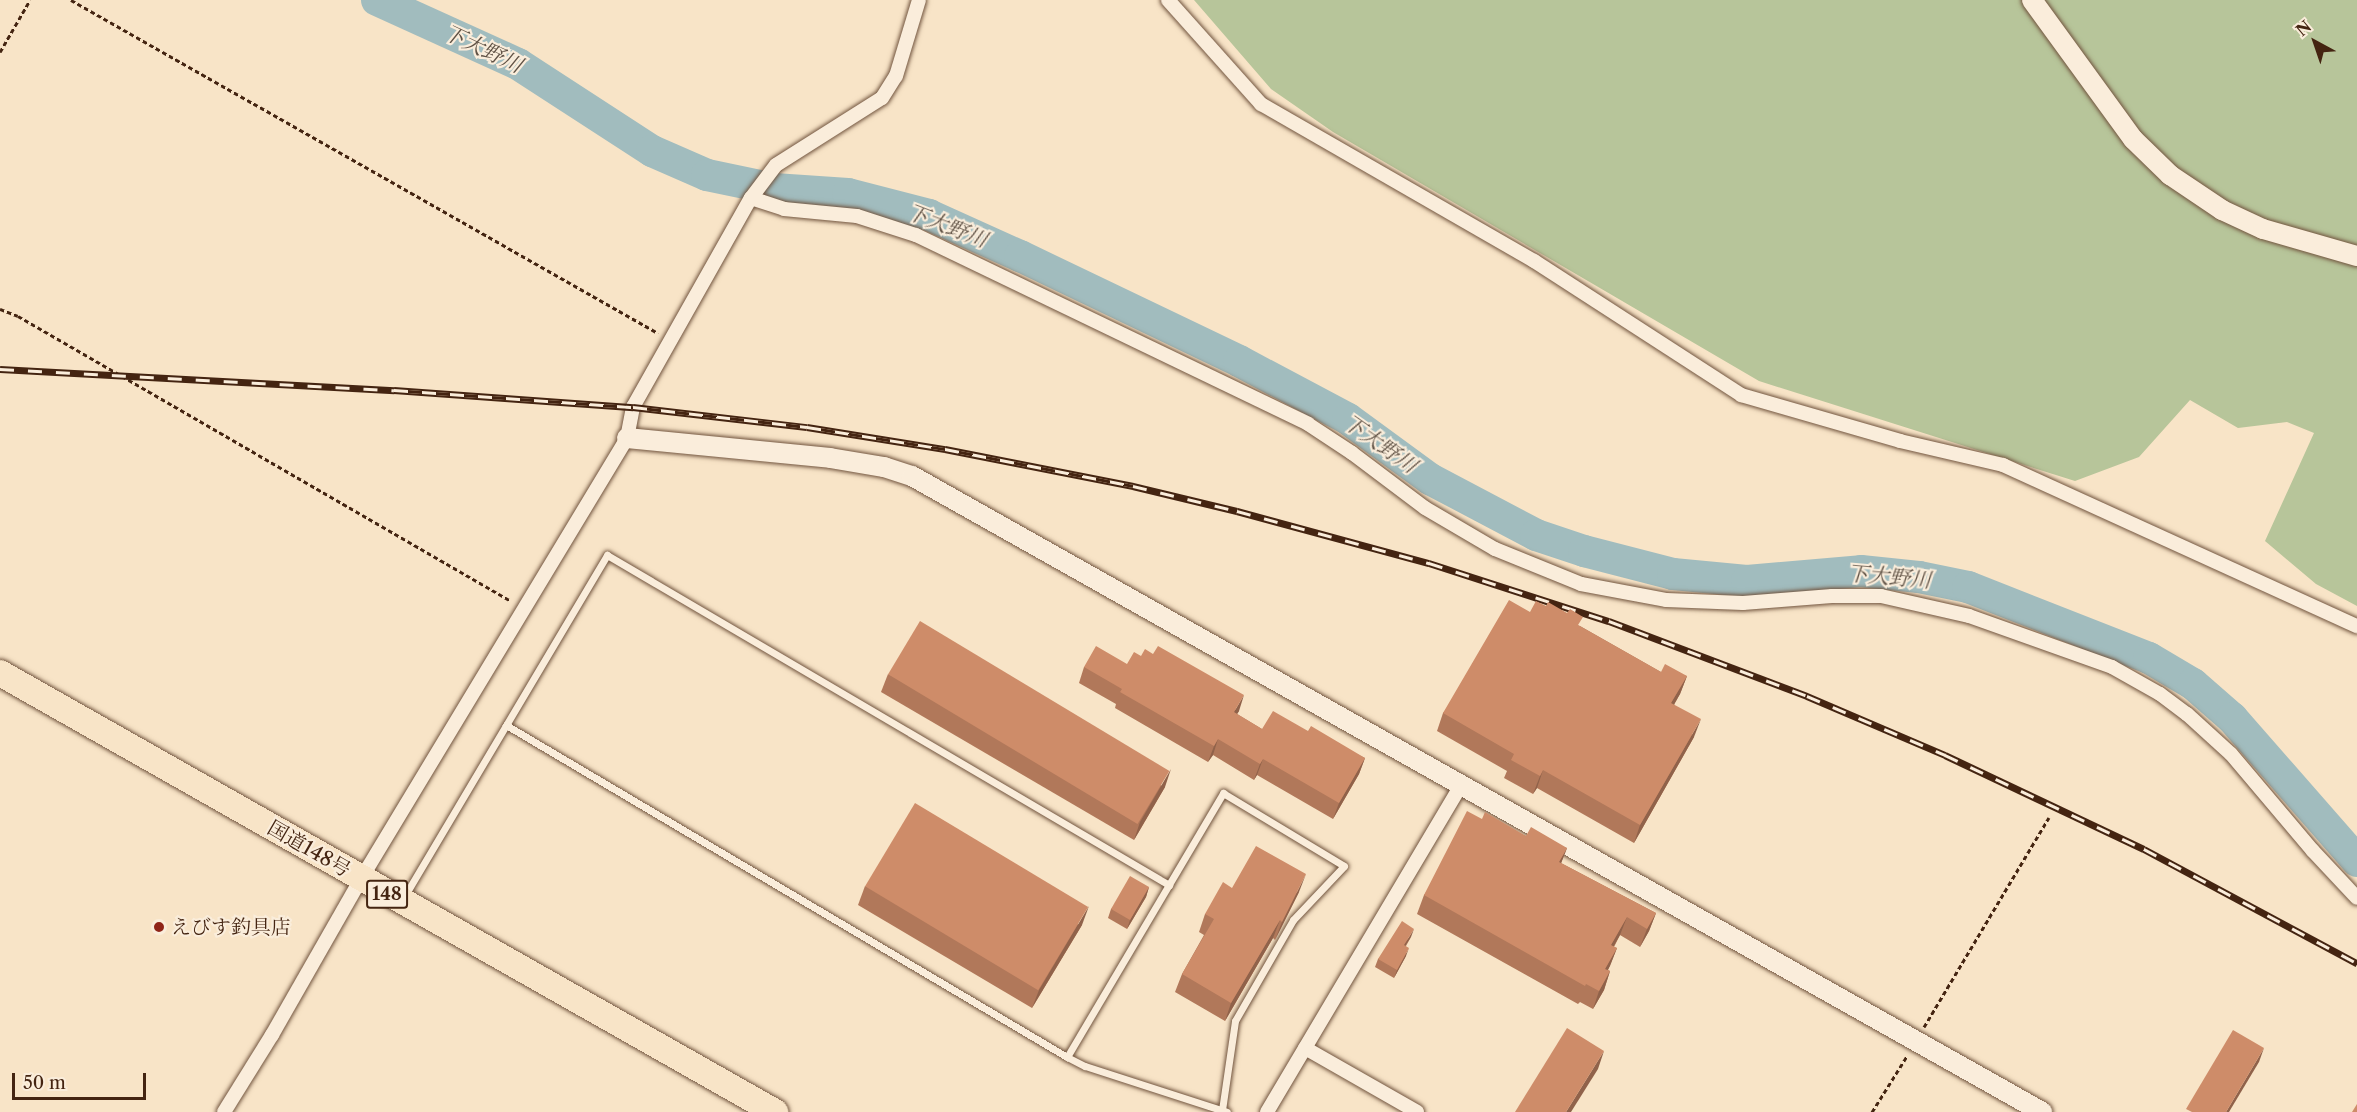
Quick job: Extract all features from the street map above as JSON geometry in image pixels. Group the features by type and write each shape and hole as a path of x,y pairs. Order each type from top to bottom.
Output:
{"highway":[{"name":"国道148号","path":"0,673 401,902 776,1112"}],"street":[{"path":"224,1112 272,1035 361,879 523,608 627,438 633,407 751,198 776,165 882,98 896,75 919,0"},
{"path":"1168,0 1261,104 1534,261 1741,395 1877,435 2003,465 2357,626"},
{"path":"2032,0 2133,139 2170,175 2222,210 2263,229 2357,256"},
{"path":"751,198 784,209 857,216 916,235 1308,424 1352,453 1425,508 1453,525 1496,549 1581,584 1666,600 1743,603 1832,596 1881,596 1969,616 2112,667 2178,707 2231,754 2313,851 2357,898"},
{"path":"627,438 830,458 884,467 912,476 2042,1112"},
{"path":"1267,1112 1461,785"},
{"path":"1305,1048 1417,1112"}],"lane":[{"path":"401,902 607,555 1169,885"},
{"path":"506,725 1067,1057 1085,1066 1224,1111 1235,1021 1293,920 1344,866 1223,794 1067,1057"}],"path":[{"path":"0,52 30,0"},
{"path":"71,0 670,340"},
{"path":"0,309 18,316 523,608"},
{"path":"1872,1112 2049,817"}],"green space":[{"path":"1194,0 2357,0 2357,606 2316,584 2265,541 2314,433 2287,422 2238,428 2190,400 2139,457 2075,481 1759,381 1333,132 1271,89"}],"building":[{"path":"1509,600 1530,612 1536,601 1546,606 1548,602 1567,613 1570,609 1583,617 1578,625 1661,672 1665,664 1687,676 1671,703 1701,719 1640,825 1543,770 1540,776 1511,760 1514,754 1443,713"},
{"path":"920,621 1169,771 1138,824 888,674"},
{"path":"1096,646 1127,664 1134,652 1141,656 1145,649 1153,654 1158,646 1244,695 1234,712 1262,729 1273,711 1308,731 1311,726 1365,758 1339,803 1263,759 1260,764 1218,739 1214,746 1120,692 1122,689 1084,667"},
{"path":"915,803 1088,907 1038,990 865,886"},
{"path":"1467,811 1482,819 1485,812 1526,836 1531,827 1567,848 1559,862 1656,913 1647,929 1627,917 1611,945 1617,948 1605,969 1610,971 1599,991 1586,984 1585,986 1424,895"},
{"path":"1256,846 1306,874 1282,922 1280,920 1231,1003 1182,974 1214,919 1205,914 1223,882 1232,888"},
{"path":"1130,876 1149,887 1130,920 1111,909"},
{"path":"1402,921 1414,929 1404,945 1409,948 1397,970 1378,959"},
{"path":"1567,1028 1604,1051 1566,1112 1515,1112"},
{"path":"2233,1030 2264,1048 2226,1112 2192,1112 2186,1109"}],"waterway":[{"name":"下大野川","path":"377,0 518,64 652,151 707,175 774,189 848,194 929,215 1020,256 1239,361 1348,419 1430,479 1536,535 1584,551 1673,574 1747,581 1861,571 1919,577 1968,587 2149,658 2193,684 2232,718 2357,861"}],"railway":[{"path":"0,369 394,390 633,407 807,427 945,449 1133,486 1237,511 1429,563 1609,621 1807,696 1945,755 2144,849 2357,963"}],"place":[{"name":"えびす釣具店","path":"159,927"}]}
